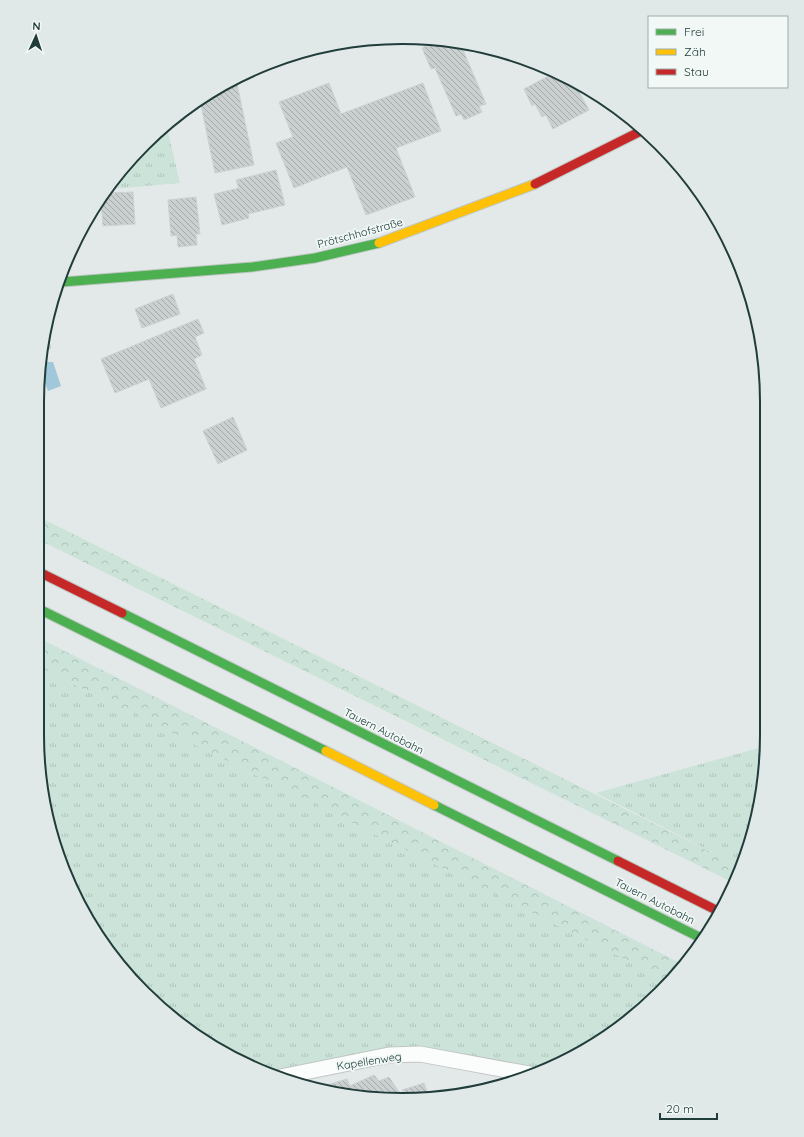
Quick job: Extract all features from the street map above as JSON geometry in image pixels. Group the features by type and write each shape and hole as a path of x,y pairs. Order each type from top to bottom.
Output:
{"main road":[{"name":"Prötschhofstraße","path":"65,282 252,267 315,258 389,240 525,189 638,133"},
{"name":"Tauern Autobahn","path":"44,574 714,909"},
{"name":"Tauern Autobahn","path":"44,611 698,937"}],"street":[{"name":"Kapellenweg","path":"290,1075 390,1056 420,1054 521,1073"}],"green space":[{"path":"168,132 180,183 115,189 133,166"},
{"path":"44,519 736,864 729,881 44,542"},
{"path":"44,641 678,962 664,978 44,669"},
{"path":"44,669 664,978 638,1004 601,1033 560,1056 535,1068 432,1049 384,1053 281,1072 244,1056 203,1033 166,1004 133,971 104,934 92,914 71,872 56,828 47,782 45,758"},
{"path":"759,748 757,782 753,805 748,828 736,864 596,793"}],"water":[{"path":"46,362 53,362 61,386 48,391 45,383"}],"building":[{"path":"428,45 463,49 486,104 479,106 482,112 464,120 461,114 456,116 435,68 431,69 422,48"},
{"path":"549,76 578,91 589,110 553,129 546,115 542,117 535,104 532,106 524,89"},
{"path":"329,83 341,114 423,83 441,131 396,148 415,197 366,215 347,167 294,188 276,143 293,137 279,102"},
{"path":"237,85 254,165 215,173 201,105"},
{"path":"276,170 285,205 248,214 249,218 222,225 214,194 239,188 236,180"},
{"path":"133,192 135,224 103,226 101,207 111,193"},
{"path":"196,197 200,234 196,234 197,245 178,247 177,235 171,236 168,200"},
{"path":"173,294 180,314 142,328 135,309"},
{"path":"198,319 204,333 195,337 202,355 194,359 206,389 161,408 149,379 115,393 101,359"},
{"path":"233,417 247,450 218,464 203,431"},
{"path":"374,1075 379,1081 389,1077 400,1093 355,1090 327,1085 347,1079 350,1086"},
{"path":"424,1083 427,1092 403,1093 402,1090"}],"traffic: fast":[{"path":"65,282 252,267 315,258 379,243"},
{"path":"44,611 326,751"},
{"path":"122,613 618,861"},
{"path":"434,805 698,937"}],"traffic: slow":[{"path":"379,243 535,184"},
{"path":"326,751 434,805"}],"traffic: jam":[{"path":"535,184 638,133"},
{"path":"44,574 122,613"},
{"path":"618,861 714,909"}]}
